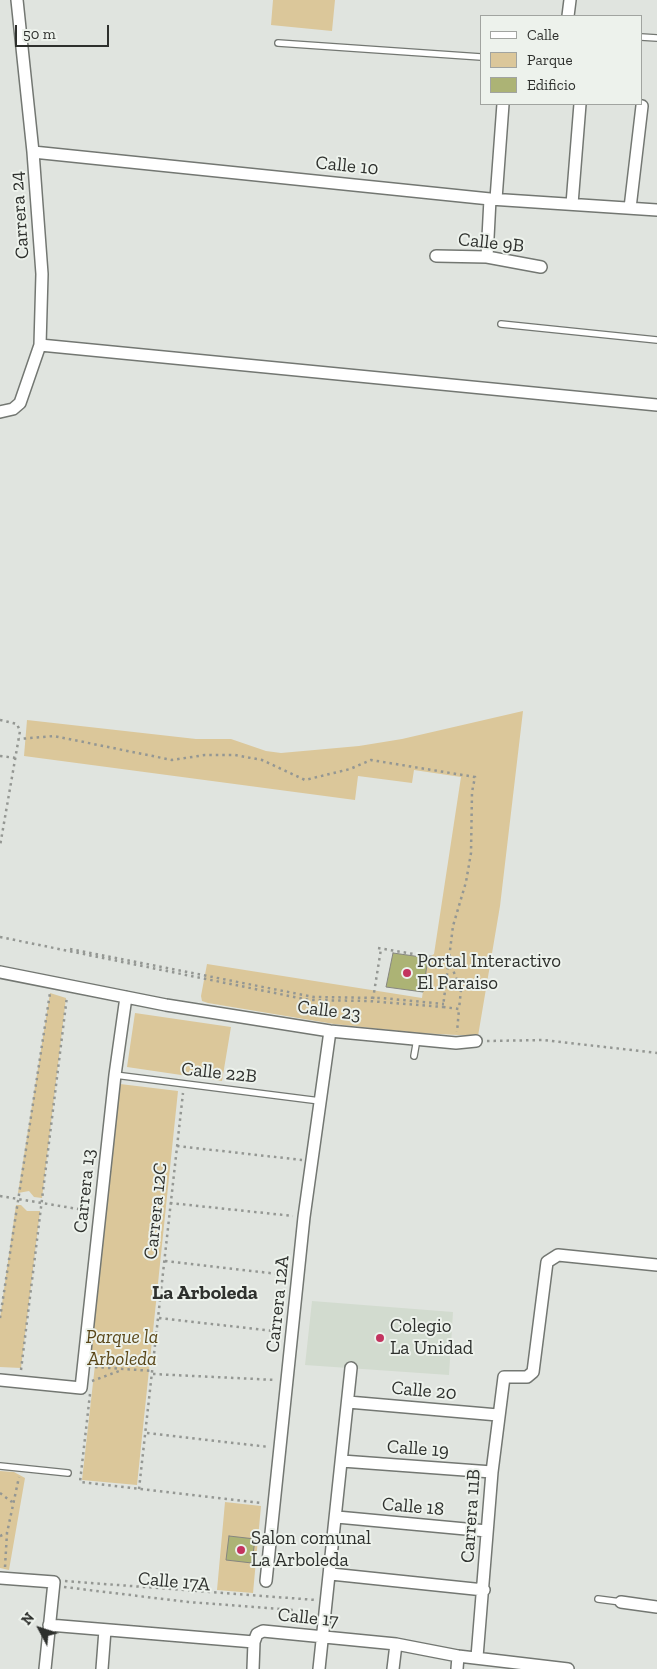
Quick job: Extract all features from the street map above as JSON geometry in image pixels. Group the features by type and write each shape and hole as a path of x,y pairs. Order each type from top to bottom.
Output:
{"street":[{"name":"Carrera 24","path":"0,412 12,409 20,402 40,345 42,274 33,152 17,0"},
{"path":"568,15 570,0"},
{"path":"487,257 503,105"},
{"path":"572,204 580,105"},
{"path":"630,208 642,106"},
{"name":"Calle 10","path":"33,152 493,199 657,210"},
{"name":"Calle 9B","path":"436,256 487,257 541,267"},
{"path":"40,345 657,404"},
{"name":"Calle 23","path":"0,972 126,997 330,1031 456,1043 476,1041"},
{"name":"Carrera 13","path":"86,1387 100,1212 115,1075 126,997"},
{"name":"Carrera 12A","path":"266,1581 304,1217 330,1031"},
{"name":"Carrera 11B","path":"477,1658 484,1590 486,1531 498,1415 504,1377 527,1377 533,1372 547,1262 551,1257 558,1255 657,1265"},
{"path":"319,1669 325,1601 331,1574 352,1368"},
{"path":"0,1380 86,1387"},
{"name":"Calle 20","path":"348,1402 498,1415"},
{"name":"Calle 19","path":"342,1460 492,1472"},
{"name":"Calle 18","path":"337,1517 486,1531"},
{"path":"331,1574 484,1590"},
{"path":"4,1578 54,1578 45,1669"},
{"path":"620,1602 657,1607"},
{"name":"Calle 17","path":"49,1625 254,1642 257,1634 264,1631 396,1644 458,1656 568,1669"},
{"path":"102,1669 105,1630"},
{"path":"252,1669 254,1642"},
{"path":"393,1669 396,1644"},
{"path":"456,1669 458,1656"}],"lane":[{"path":"642,37 657,38"},
{"path":"278,43 480,57"},
{"path":"501,324 657,340"},
{"path":"414,1056 417,1039"},
{"name":"Calle 22B","path":"115,1075 265,1092 320,1101"},
{"path":"0,1466 68,1473"},
{"path":"598,1599 620,1602"}],"path":[{"path":"0,720 17,724 20,731 0,846"},
{"path":"18,739 54,736 172,760 205,755 235,755 262,760 305,780 350,769 371,760 475,777 472,800 471,853 466,882 453,926 443,1006"},
{"path":"0,756 16,758"},
{"path":"0,817 5,818"},
{"path":"0,938 309,1000 373,1000"},
{"path":"373,1000 374,976 379,948 449,960"},
{"path":"70,949 314,997 373,1000 459,1009"},
{"path":"449,960 461,990 456,1043"},
{"path":"0,1318 52,983"},
{"path":"19,1382 68,986"},
{"path":"476,1041 544,1040 657,1053"},
{"name":"Carrera 12C","path":"139,1489 147,1433 184,1084"},
{"path":"177,1146 312,1161"},
{"path":"0,1196 100,1212"},
{"path":"170,1203 304,1217"},
{"path":"164,1261 298,1276"},
{"path":"159,1318 292,1333"},
{"path":"274,1504 80,1482 86,1387 92,1366 124,1370 288,1381"},
{"path":"86,1387 124,1370"},
{"path":"147,1433 280,1448"},
{"path":"4,1578 7,1533 12,1502 22,1468"},
{"path":"0,1494 12,1502"},
{"path":"0,1536 7,1533"},
{"name":"Calle 17A","path":"54,1578 60,1581 325,1601"},
{"name":"Calle 17A","path":"54,1578 59,1586 110,1594 294,1610"}],"shaded area":[{"name":"Colegio La Unidad","path":"312,1301 453,1312 449,1375 305,1365"}],"green space":[{"path":"273,0 335,0 332,31 271,25"},
{"path":"523,711 500,906 478,1036 418,1033 334,1024 208,1003 202,1001 201,996 207,964 422,998 428,958 434,954 461,777 414,770 412,783 358,776 355,800 24,756 27,720 196,739 231,739 266,751 281,753 359,746 402,739"},
{"path":"50,993 66,998 42,1198 34,1197 29,1191 18,1193"},
{"path":"135,1013 231,1027 222,1081 127,1067"},
{"name":"Parque la Arboleda","path":"120,1084 178,1091 137,1485 82,1480 95,1365 90,1363"},
{"path":"16,1205 21,1205 27,1211 40,1211 21,1368 0,1367 0,1318"},
{"path":"0,1471 14,1472 25,1478 9,1570 0,1568"},
{"path":"225,1502 261,1506 253,1593 217,1590"}],"building":[{"name":"Portal Interactivo El Paraiso","path":"393,953 428,958 423,992 386,987"},
{"name":"Salon comunal La Arboleda","path":"229,1536 255,1539 252,1563 226,1560"}],"place":[{"name":"Portal Interactivo El Paraiso","path":"407,973"},
{"name":"Colegio La Unidad","path":"380,1338"},
{"name":"Salon comunal La Arboleda","path":"241,1550"}],"district":[{"name":"La Arboleda","path":"205,1293"}]}
